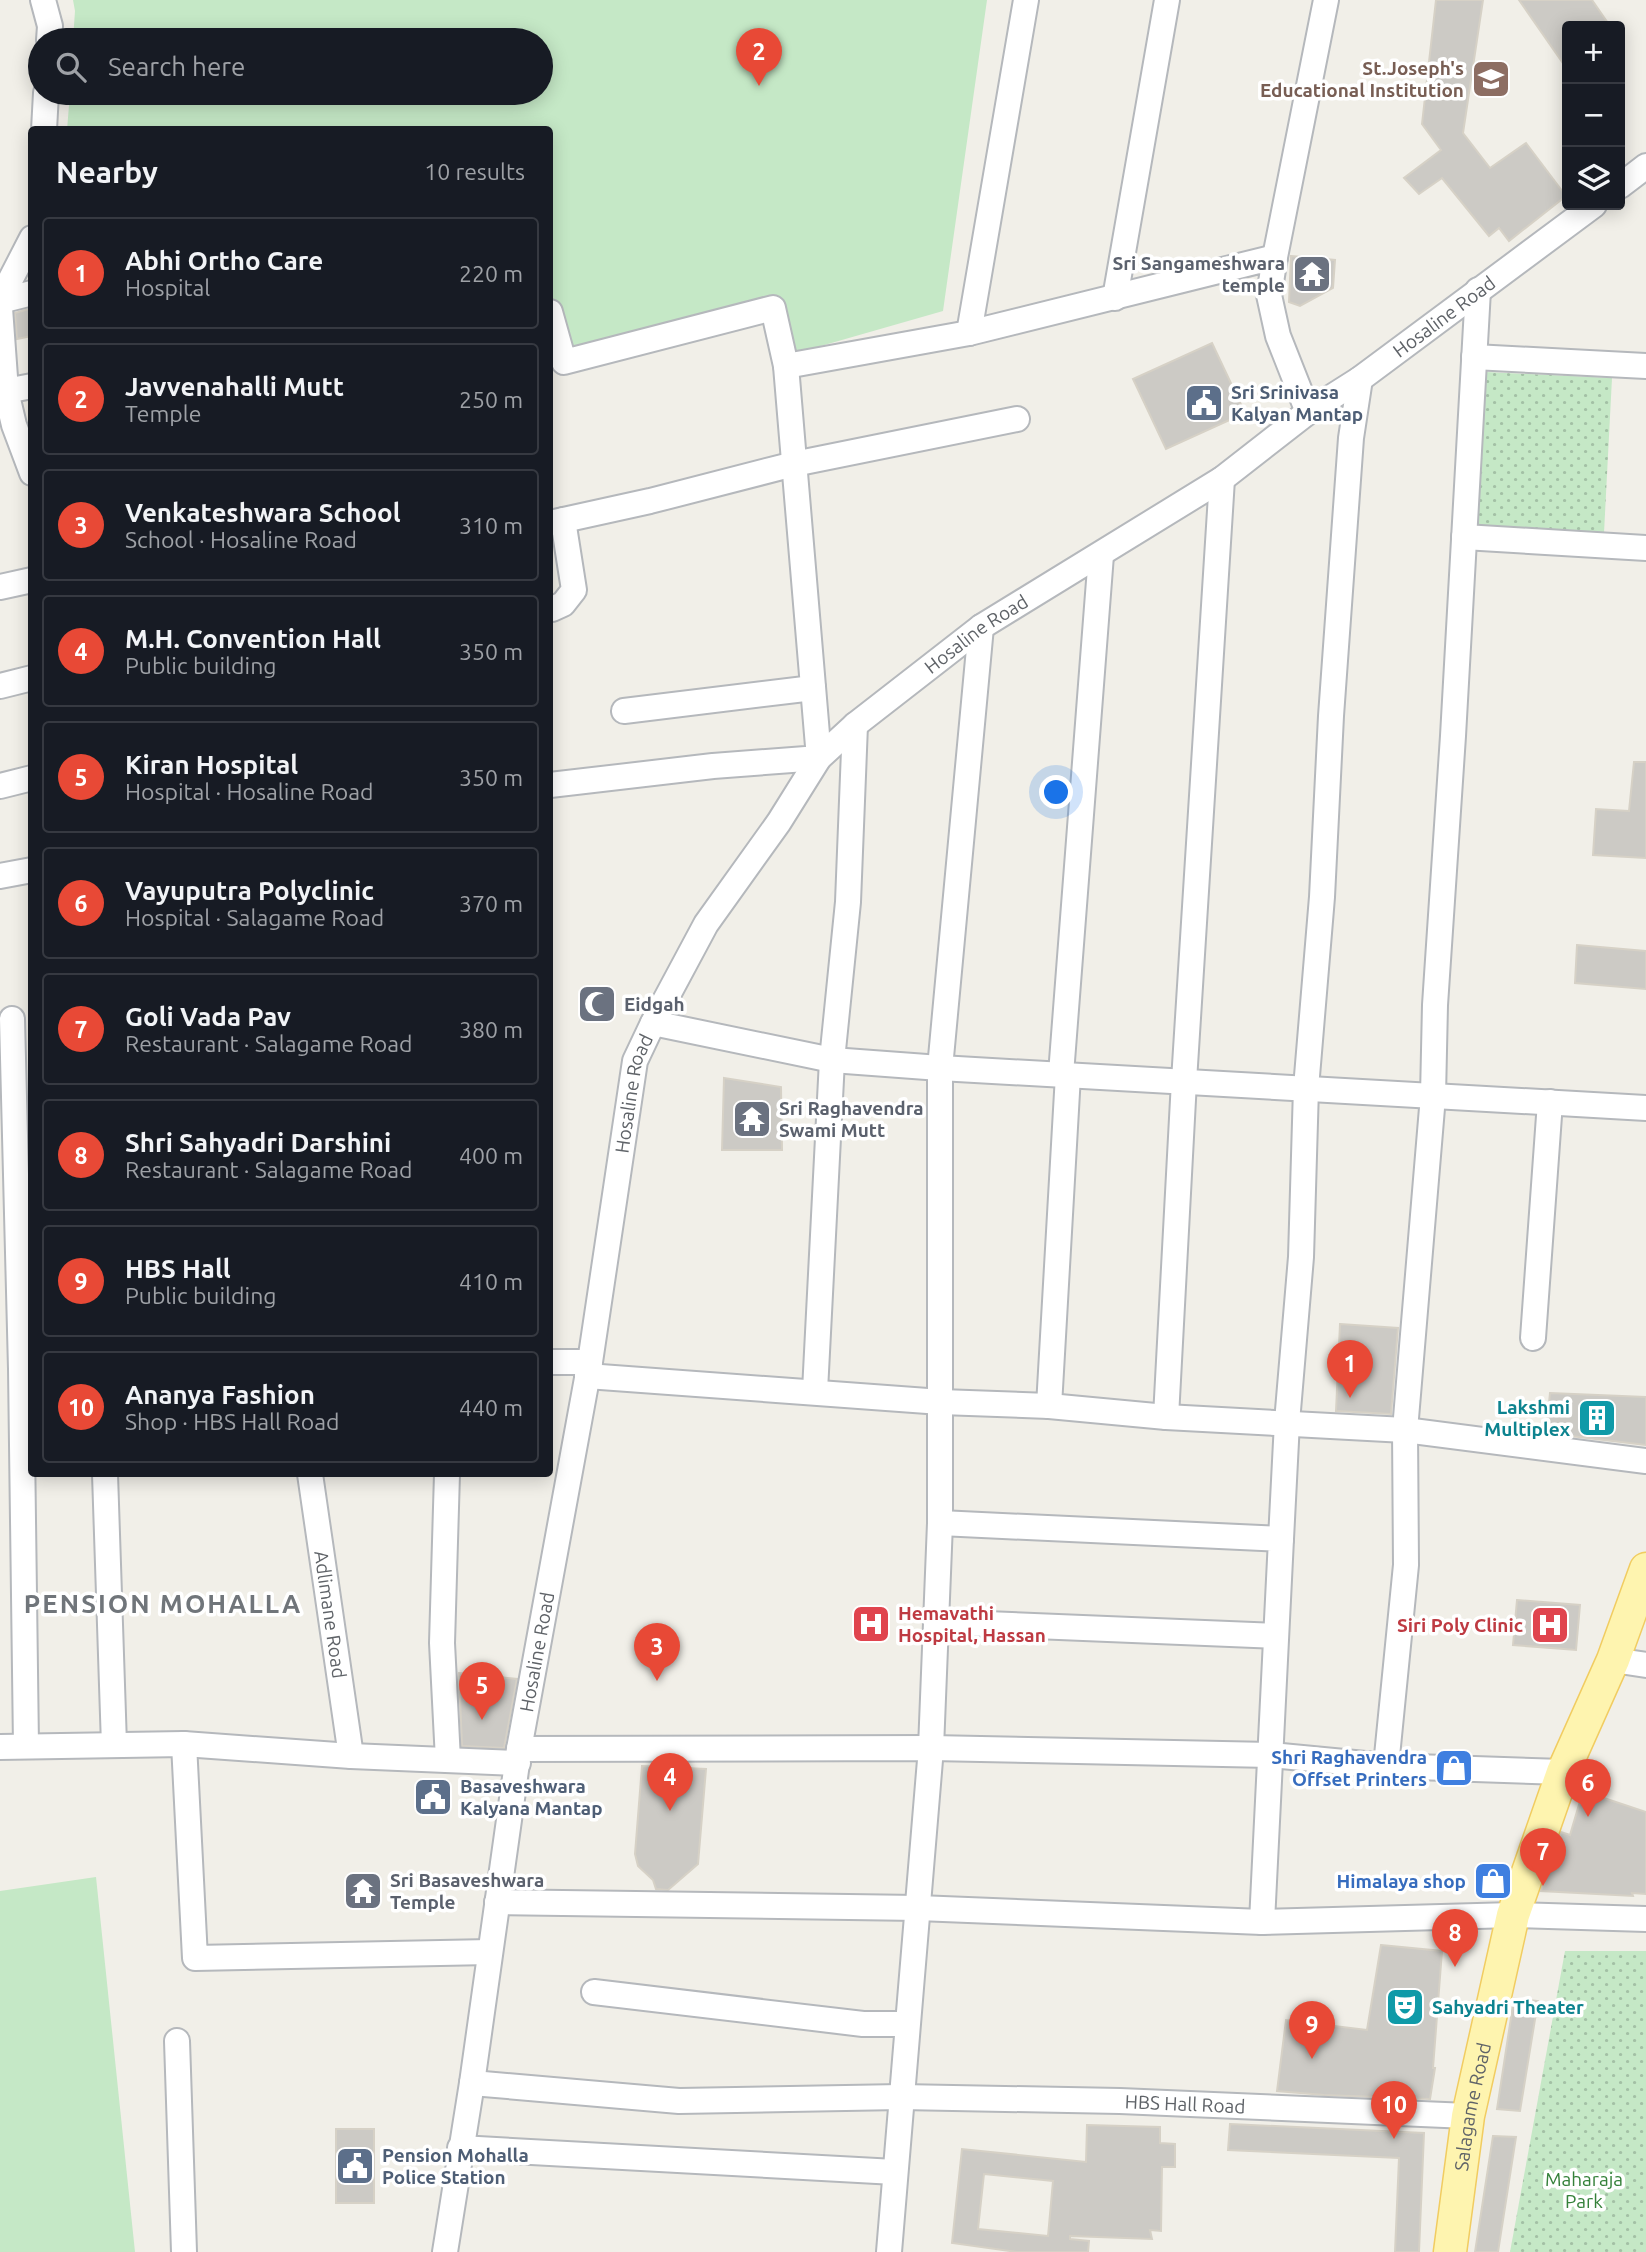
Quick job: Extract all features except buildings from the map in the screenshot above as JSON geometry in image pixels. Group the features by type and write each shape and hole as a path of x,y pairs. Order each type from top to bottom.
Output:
{"main road":[{"name":"Salagame Road","path":"1450,2252 1468,2116 1513,1914 1563,1772 1613,1660 1646,1569"}],"street":[{"path":"43,0 50,28"},
{"path":"969,333 1026,0"},
{"path":"1115,298 1167,0"},
{"path":"1308,412 1278,336 1269,295 1326,0"},
{"path":"44,126 45,105"},
{"path":"1625,182 1646,166"},
{"name":"Hosaline Road","path":"445,2252 472,2083 518,1756 589,1369 635,1061 706,924 779,822 818,758 855,725 981,627 1222,479 1308,412 1360,380 1587,210"},
{"path":"0,300 28,246"},
{"path":"786,366 969,333 1275,257"},
{"path":"1386,1766 1406,1565 1405,1430 1433,1096 1435,1005 1478,290"},
{"path":"0,300 28,294"},
{"path":"0,308 7,428 28,465"},
{"path":"553,334 557,364 773,308 786,366 818,758 713,766 553,785"},
{"path":"1474,357 1646,366"},
{"path":"1262,1922 1287,1422 1301,1257 1306,1088 1322,897 1332,702 1351,438 1360,380"},
{"path":"6,391 28,387"},
{"path":"553,609 563,604 574,590 556,522 794,464 1017,419"},
{"path":"1166,1417 1222,479"},
{"path":"1464,537 1646,548"},
{"path":"1049,1406 1065,1075 1101,555"},
{"path":"0,587 28,581"},
{"path":"889,2252 932,1748 940,1523 940,1068 981,627"},
{"path":"0,686 28,679"},
{"path":"624,711 813,688"},
{"path":"815,1391 832,1060 848,902 855,725"},
{"path":"0,786 28,779"},
{"path":"0,876 28,871"},
{"path":"15,1019 17,1369 26,1746"},
{"path":"653,1023 832,1060 1646,1108"},
{"path":"1533,1338 1550,1102"},
{"path":"553,1363 589,1369 941,1402 1049,1406 1166,1417 1405,1430 1646,1461"},
{"path":"105,1477 114,1745"},
{"name":"Adlimane Road","path":"310,1477 351,1756"},
{"path":"447,1477 442,1643 448,1760"},
{"path":"940,1523 1281,1539"},
{"path":"937,1622 1276,1636"},
{"path":"1613,1660 1646,1665"},
{"path":"0,1747 184,1744 448,1760 518,1756 932,1748 1271,1755 1386,1766 1563,1772"},
{"path":"184,1744 195,1958 490,1952"},
{"path":"498,1902 918,1908 1262,1922 1513,1914 1646,1919"},
{"path":"594,1992 863,2024 907,2024"},
{"path":"177,2041 184,2252"},
{"name":"HBS Hall Road","path":"472,2083 678,2101 901,2098 1120,2101 1468,2116"},
{"path":"460,2148 895,2172"}],"green space":[{"path":"73,0 987,0 943,311 793,354 762,301 571,353 553,310 553,126 67,126 69,105 553,105 553,28 74,28"},
{"path":"1486,372 1612,378 1604,533 1478,526"},
{"path":"96,1877 135,2252 0,2252 0,1891"},
{"name":"Maharaja Park","path":"1565,1951 1646,1951 1646,2252 1510,2252"}],"place":[{"name":"St.Joseph's Educational Institution","path":"1491,79"},
{"name":"Javvenahalli Mutt","path":"759,86"},
{"name":"Sri Sangameshwara temple","path":"1312,274"},
{"name":"Sri Srinivasa Kalyan Mantap","path":"1204,403"},
{"name":"Eidgah","path":"597,1004"},
{"name":"Sri Raghavendra Swami Mutt","path":"752,1119"},
{"name":"Abhi Ortho Care","path":"1350,1398"},
{"name":"Lakshmi Multiplex","path":"1597,1418"},
{"name":"Hemavathi Hospital, Hassan","path":"871,1624"},
{"name":"Siri Poly Clinic","path":"1550,1625"},
{"name":"Venkateshwara School","path":"657,1681"},
{"name":"Kiran Hospital","path":"482,1720"},
{"name":"Shri Raghavendra Offset Printers","path":"1454,1768"},
{"name":"Basaveshwara Kalyana Mantap","path":"433,1797"},
{"name":"M.H. Convention Hall","path":"670,1811"},
{"name":"Vayuputra Polyclinic","path":"1588,1817"},
{"name":"Himalaya shop","path":"1493,1881"},
{"name":"Goli Vada Pav","path":"1543,1886"},
{"name":"Sri Basaveshwara Temple","path":"363,1891"},
{"name":"Shri Sahyadri Darshini","path":"1455,1967"},
{"name":"Sahyadri Theater","path":"1405,2007"},
{"name":"HBS Hall","path":"1312,2059"},
{"name":"Ananya Fashion","path":"1394,2139"},
{"name":"Pension Mohalla Police Station","path":"355,2166"}],"district":[{"name":"PENSION MOHALLA","path":"163,1604"}]}
